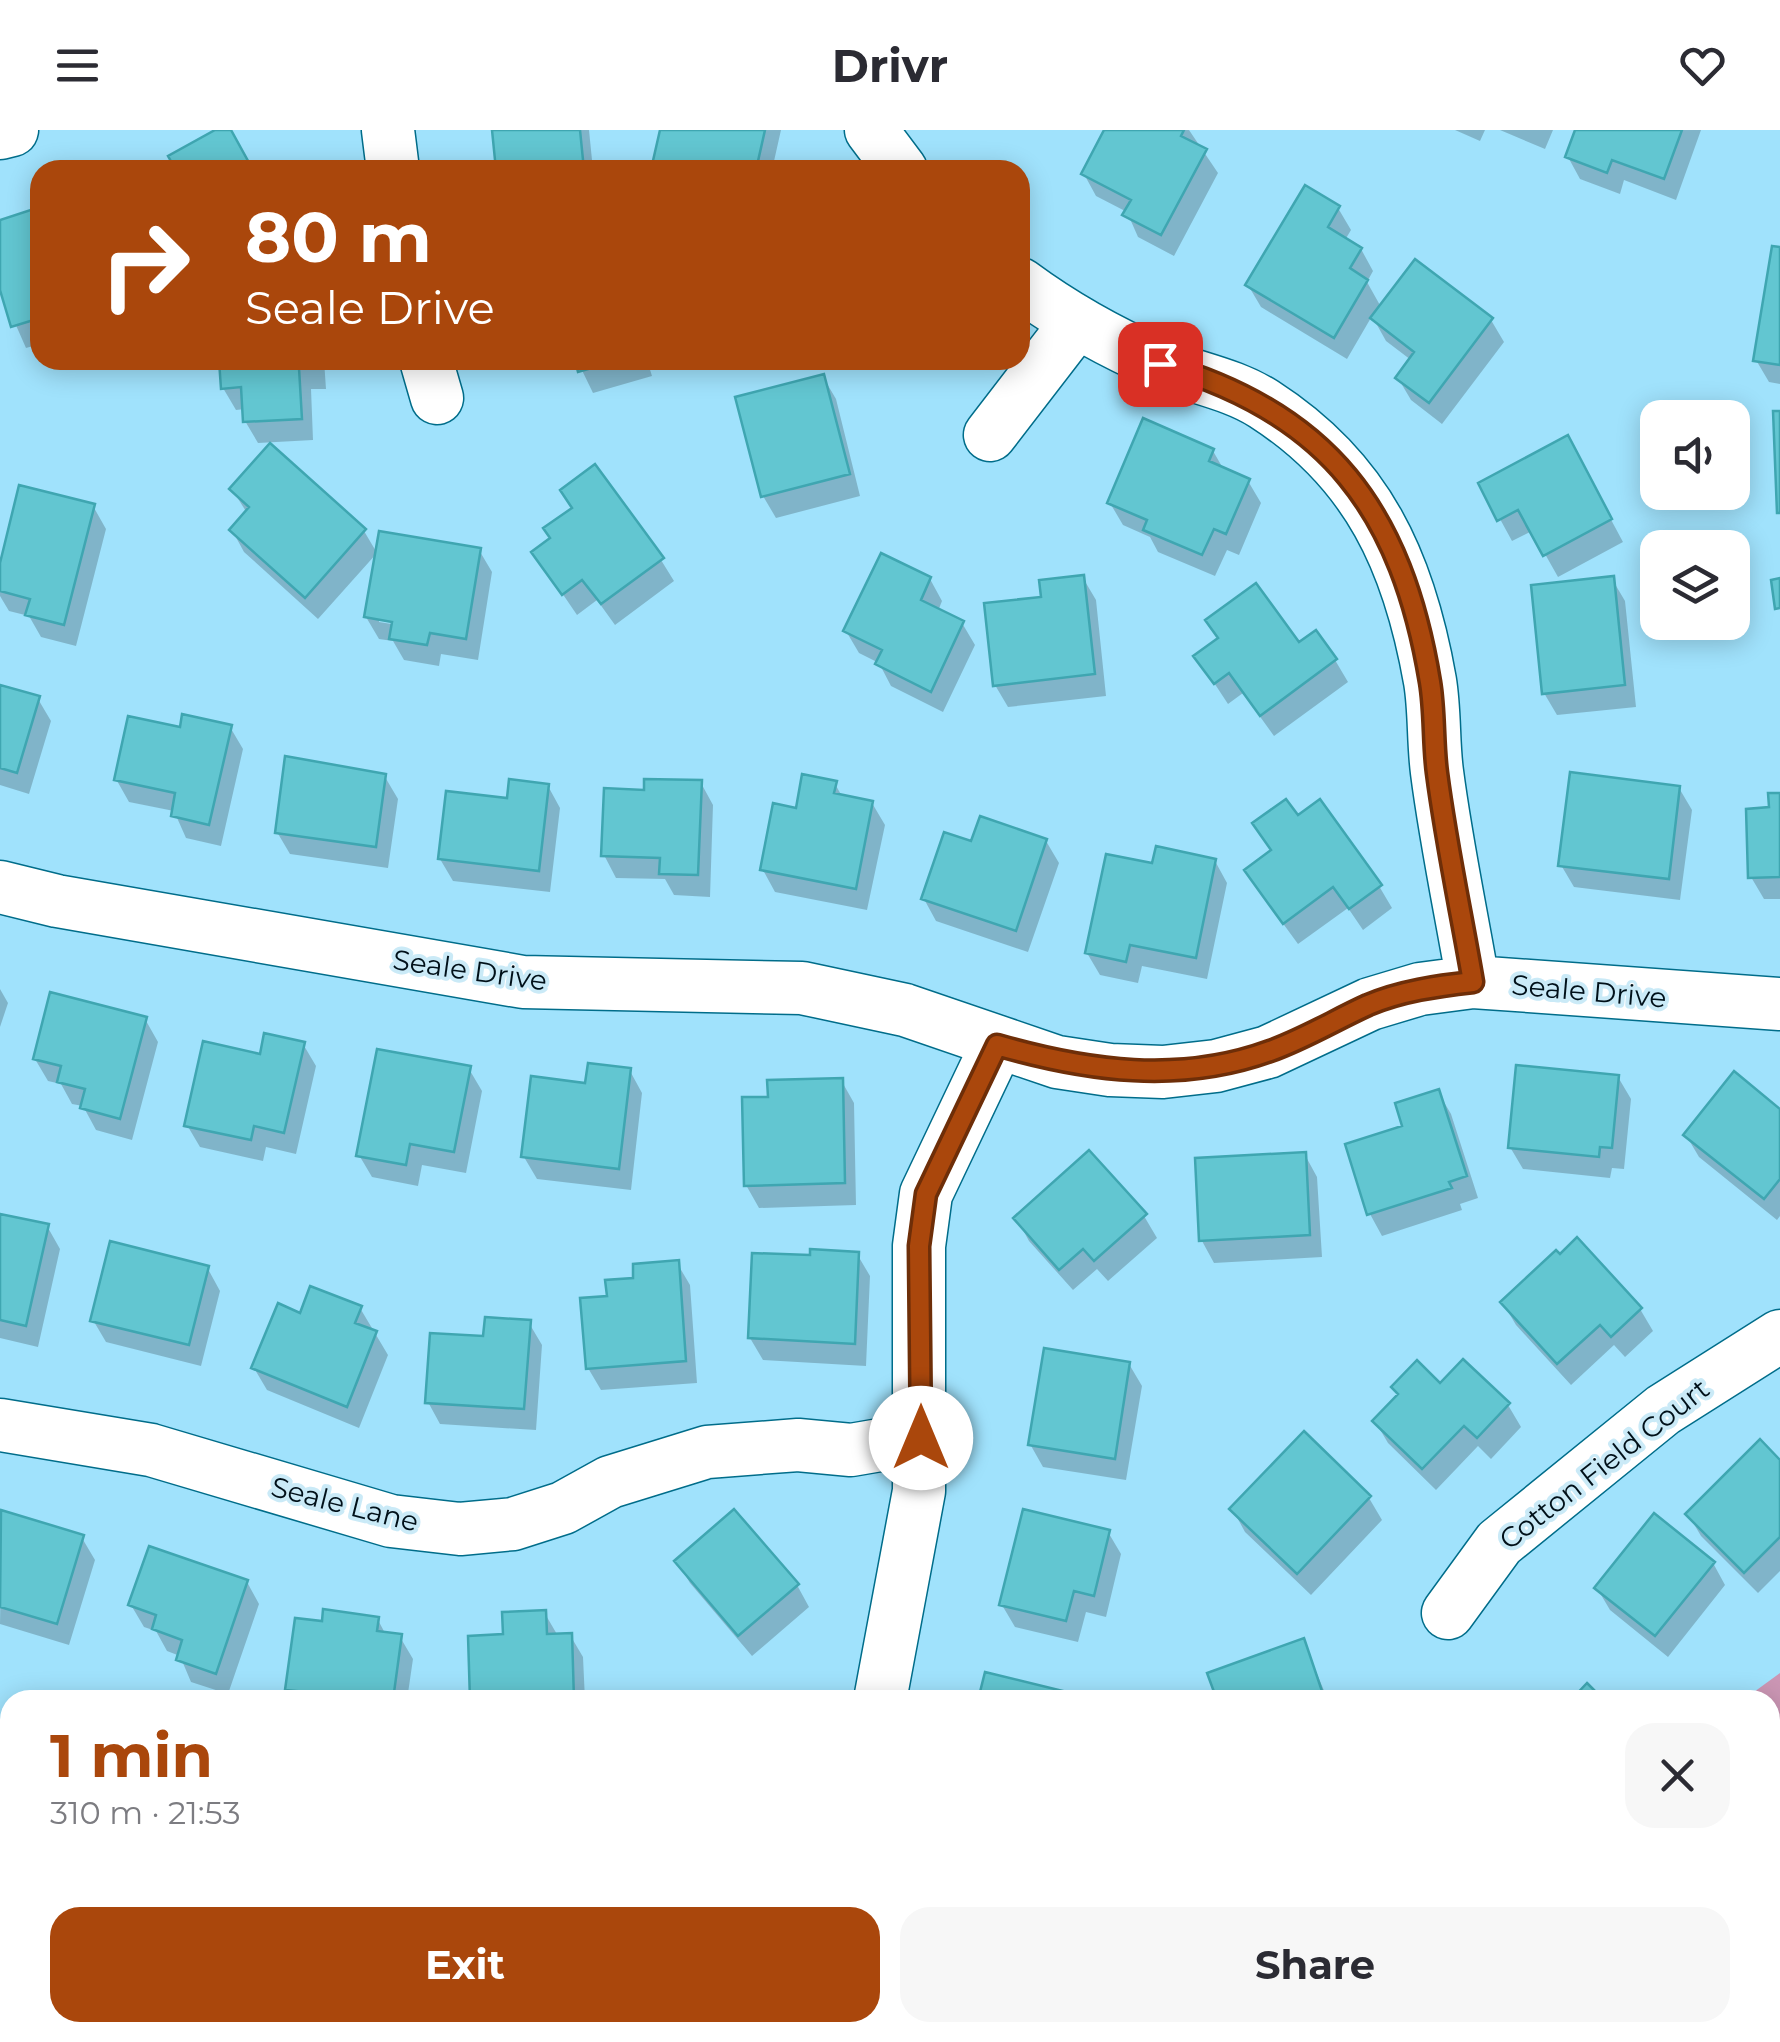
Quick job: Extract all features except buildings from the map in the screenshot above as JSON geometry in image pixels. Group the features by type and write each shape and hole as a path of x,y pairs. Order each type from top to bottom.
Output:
{"street":[{"path":"0,133 12,130"},
{"path":"388,130 392,160"},
{"path":"871,130 894,160"},
{"path":"1030,291 1076,322 1160,364 1212,379 1260,401 1330,456 1374,511 1398,558 1430,683 1437,772 1473,982"},
{"path":"990,436 1076,322"},
{"name":"Seale Drive","path":"0,886 57,901 524,982 819,991 906,1010 997,1045 1058,1062 1110,1070 1164,1072 1216,1066 1268,1052 1370,1004 1420,988 1473,982 1780,1004"},
{"path":"882,1690 919,1491 919,1246 926,1194 997,1045"},
{"name":"Cotton Field Court","path":"1448,1613 1499,1543 1663,1410 1780,1336"},
{"name":"Seale Lane","path":"0,1426 150,1450 391,1521 460,1530 513,1524 563,1508 610,1482 707,1452 798,1445 851,1450 921,1438"}],"shaded area":[{"path":"1780,1673 1780,1690 1757,1690"}],"route":[{"path":"921,1438 919,1246 926,1194 997,1045 1058,1062 1110,1070 1164,1072 1216,1066 1268,1052 1370,1004 1420,988 1473,982 1437,772 1430,683 1398,558 1374,511 1342,468 1304,432 1260,401 1212,379 1160,364"}]}
